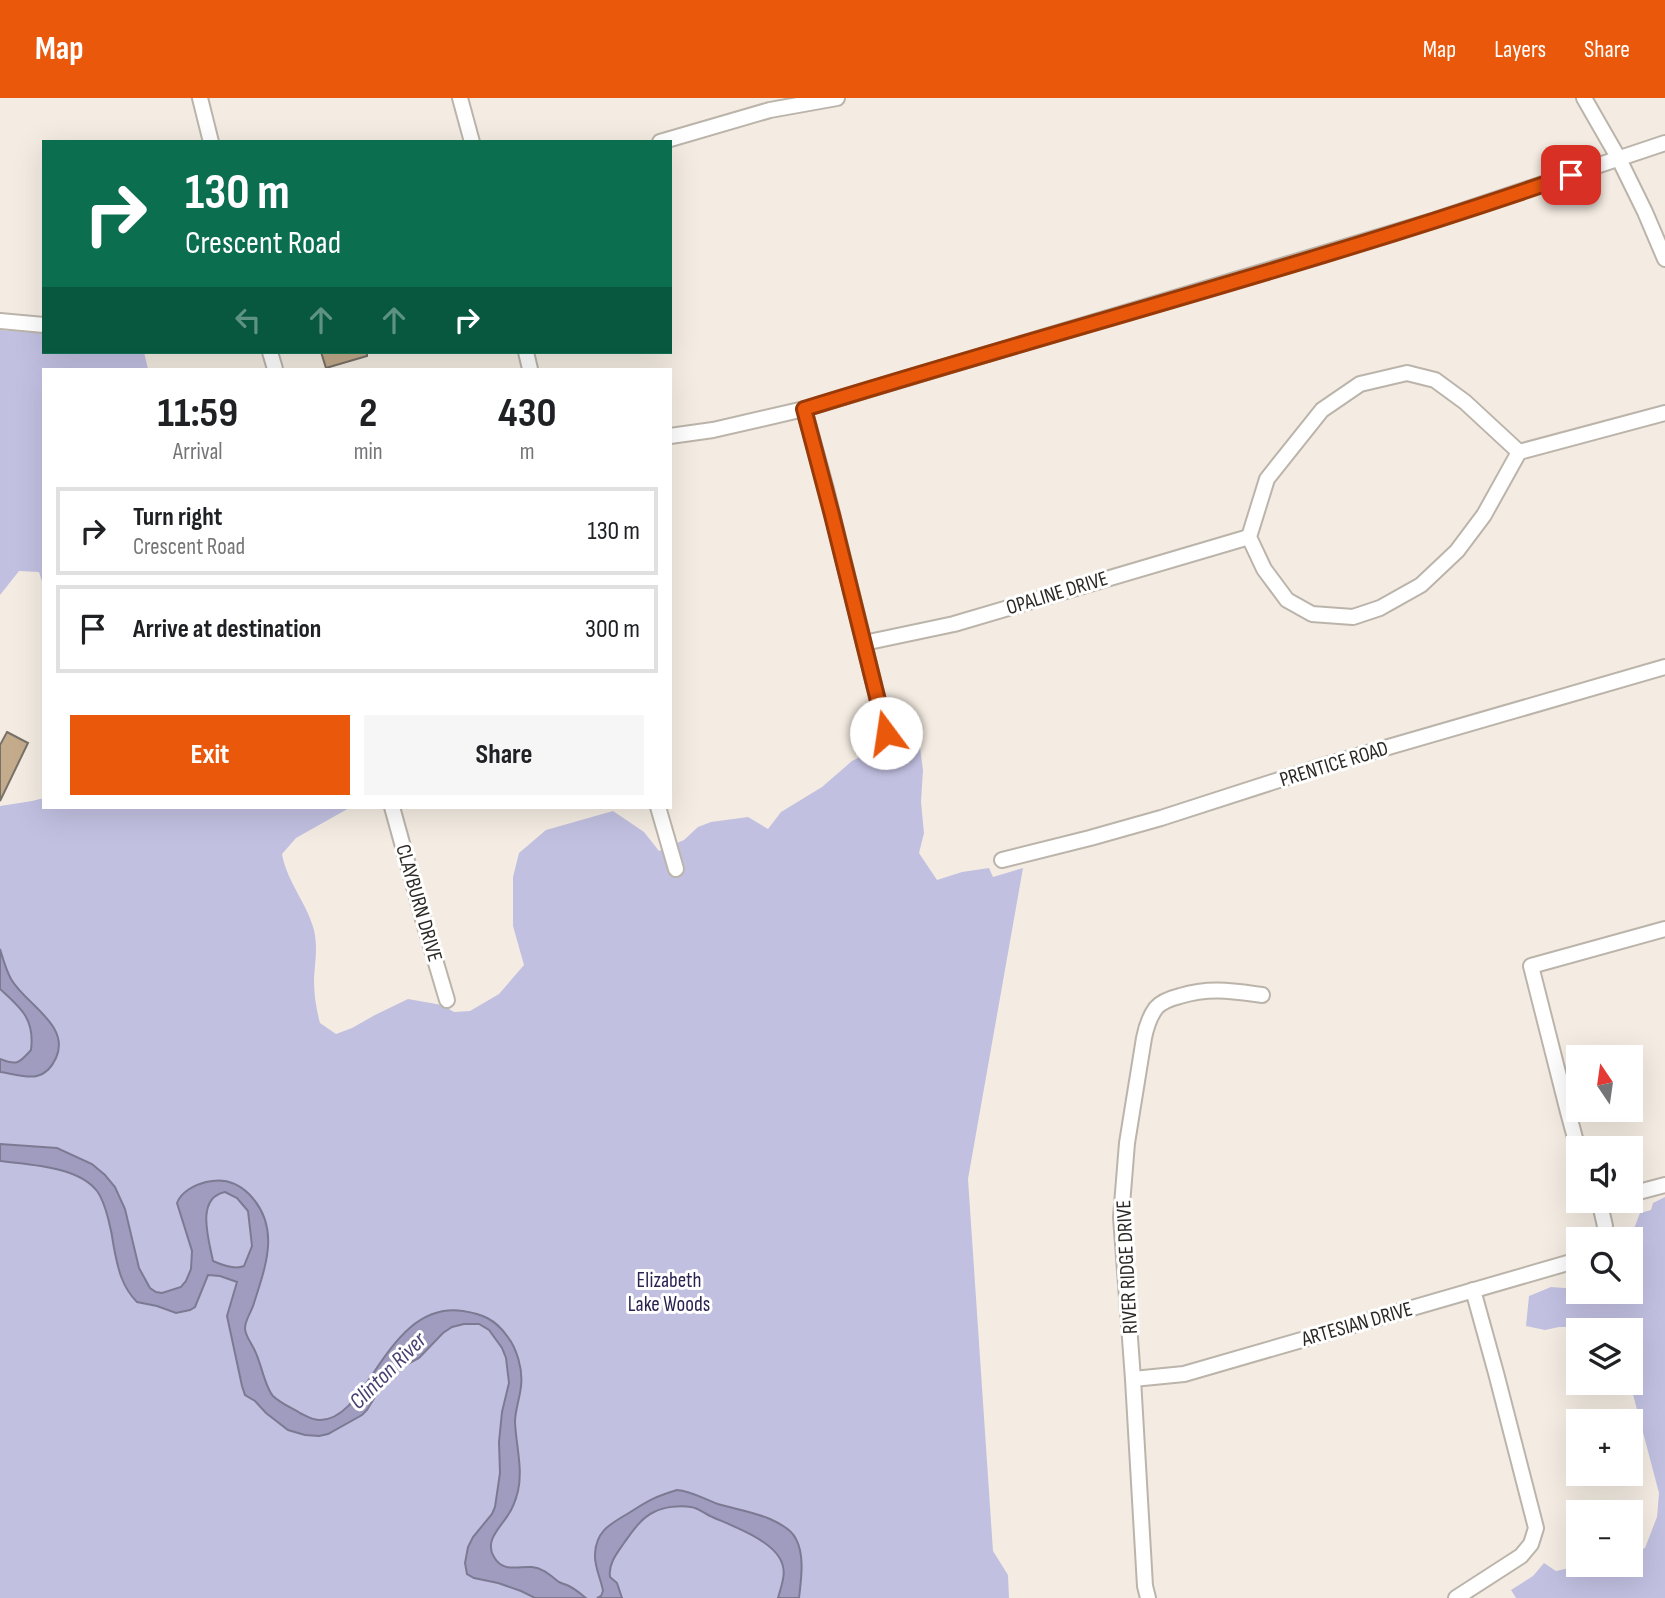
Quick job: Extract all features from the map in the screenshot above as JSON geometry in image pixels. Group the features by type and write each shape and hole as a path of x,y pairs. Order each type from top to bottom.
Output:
{"street":[{"path":"200,98 210,140"},
{"path":"460,98 471,140"},
{"path":"667,140 770,110 837,98"},
{"path":"1584,98 1619,159 1665,259"},
{"path":"672,436 713,430 804,409 1435,220 1665,143"},
{"path":"0,321 42,325"},
{"path":"1519,452 1465,402 1435,380 1408,373 1360,384 1322,410 1267,479 1249,537 1264,569 1287,600 1312,614 1353,617 1380,608 1420,585 1457,551 1484,515 1519,452 1665,413"},
{"path":"804,409 886,733"},
{"name":"OPALINE DRIVE","path":"864,643 954,624 1249,537"},
{"name":"PRENTICE ROAD","path":"1002,860 1161,818 1316,768 1665,667"},
{"name":"CLAYBURN DRIVE","path":"393,809 447,1000"},
{"path":"659,809 676,869"},
{"path":"1574,1136 1531,966 1665,929"},
{"name":"RIVER RIDGE DRIVE","path":"1147,1598 1121,1217 1127,1143 1147,1026 1157,1007 1171,998 1199,990 1222,989 1262,995"},
{"path":"1643,1191 1665,1185"},
{"name":"ARTESIAN DRIVE","path":"1133,1379 1184,1374 1566,1263"},
{"path":"1456,1598 1521,1556 1531,1544 1535,1528 1473,1290"}],"green space":[{"path":"0,330 42,333 42,354 144,354 148,368 42,368 42,582 39,572 19,571 0,595"},
{"name":"Elizabeth Lake Woods","path":"919,740 923,770 921,802 924,833 919,853 937,880 962,872 989,868 993,877 1023,868 968,1179 993,1551 1008,1575 1009,1598 0,1598 0,1157 35,1147 0,1144 0,1072 31,1077 48,1071 43,1014 10,979 0,949 0,806 42,798 42,809 347,809 296,838 282,854 288,874 314,930 314,991 320,1023 336,1034 408,999 442,1005 454,1012 470,1011 499,994 524,965 513,926 513,877 519,853 546,830 613,811 644,832 659,851 684,840 698,827 711,822 748,817 768,829 781,812 822,787 852,761 892,741"},
{"path":"0,989 21,1008 31,1029 31,1049 15,1063 0,1059"},
{"path":"1665,1197 1665,1598 1516,1598 1511,1590 1533,1576 1544,1563 1556,1571 1566,1569 1566,1577 1643,1577 1643,1549 1657,1517 1659,1493 1643,1432 1643,1409 1637,1409 1633,1395 1643,1395 1643,1318 1566,1318 1566,1327 1545,1330 1526,1326 1529,1296 1551,1287 1566,1288 1566,1304 1643,1304 1643,1227 1635,1227 1640,1213 1651,1210 1653,1203"}],"water":[{"path":"0,949 11,979 44,1015 57,1035 59,1046 56,1058 51,1067 39,1076 0,1072 0,1059 15,1063 21,1060 31,1050 32,1039 25,1015 0,989"},
{"name":"Clinton River","path":"0,1144 57,1148 92,1164 115,1187 125,1209 139,1268 150,1288 162,1293 181,1287 191,1269 192,1251 177,1203 182,1195 201,1183 212,1181 229,1182 249,1194 265,1220 268,1247 263,1275 245,1325 246,1333 273,1396 311,1419 319,1420 336,1415 352,1402 397,1341 415,1324 437,1313 463,1311 493,1321 514,1347 521,1380 515,1422 520,1466 518,1491 511,1509 492,1540 491,1551 498,1562 506,1567 540,1569 586,1598 535,1598 467,1574 465,1563 468,1547 495,1507 500,1473 502,1412 509,1383 506,1358 489,1330 479,1324 452,1327 419,1358 393,1372 362,1415 328,1434 305,1435 288,1430 245,1395 227,1316 237,1282 208,1275 195,1307 176,1313 137,1302 121,1277 108,1218 97,1191 78,1176 66,1172 0,1161","holes":["225,1192 237,1198 248,1211 252,1246 244,1266 237,1267 213,1261 206,1221 210,1202 216,1196"]},
{"path":"677,1490 764,1517 788,1530 796,1539 801,1553 799,1598 778,1598 783,1577 782,1562 766,1544 696,1508 682,1506 658,1510 637,1526 610,1568 610,1577 617,1583 622,1598 597,1598 603,1591 595,1554 596,1545 603,1532 643,1504"}],"building":[{"path":"322,354 367,354 367,356 326,368"},
{"path":"7,732 28,743 0,801 0,745"}],"route":[{"path":"886,733 804,409 1308,259 1571,175"}]}
